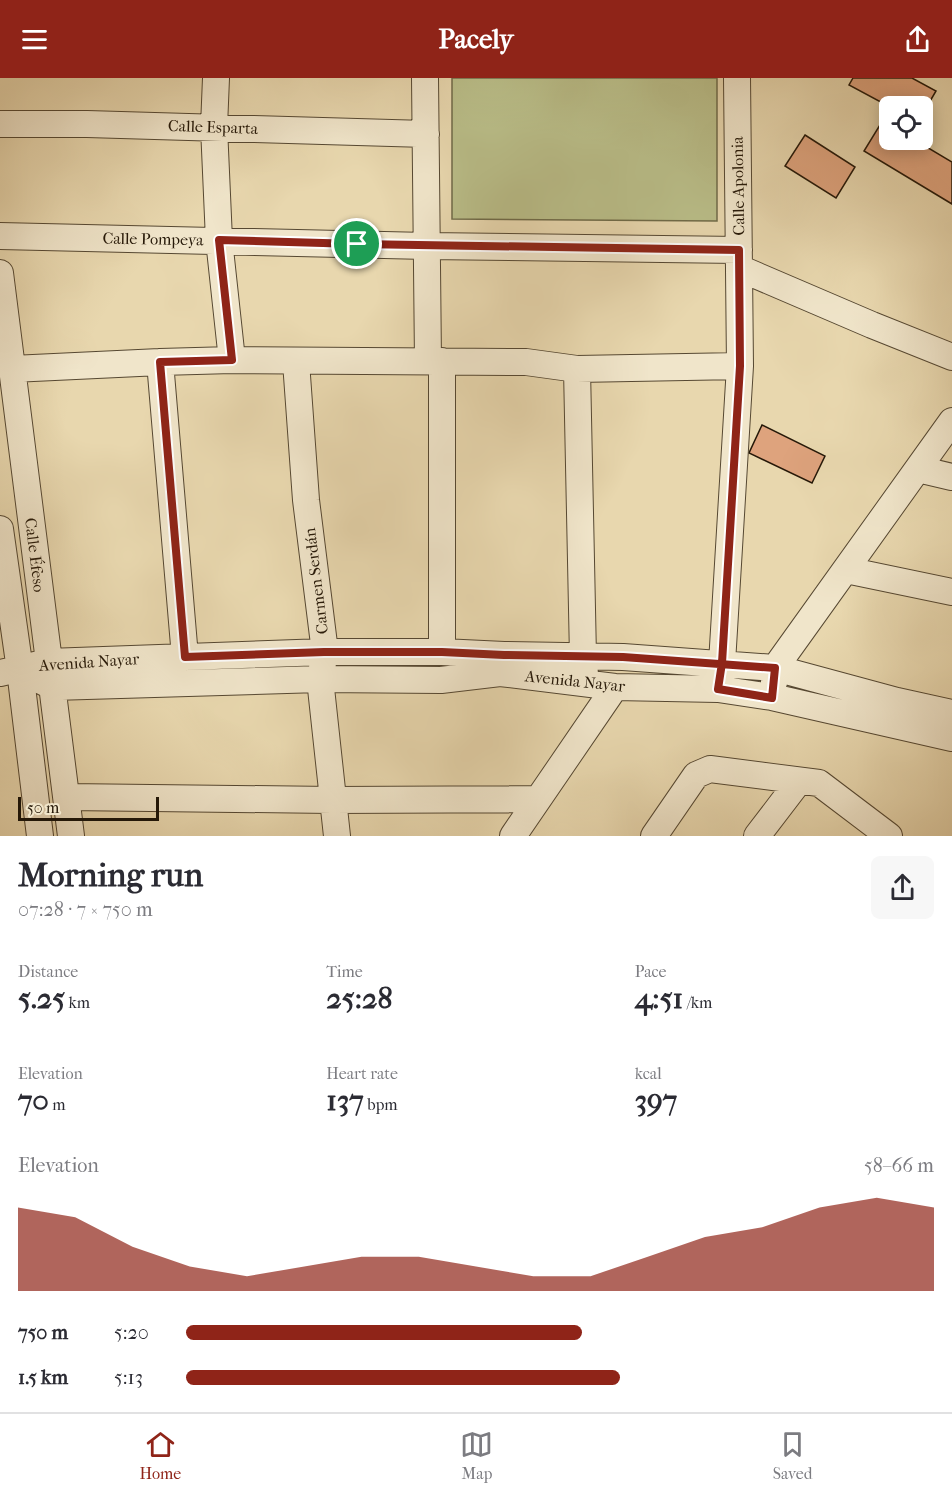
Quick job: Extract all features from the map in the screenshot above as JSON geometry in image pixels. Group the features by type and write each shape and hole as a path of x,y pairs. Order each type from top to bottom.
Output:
{"street":[{"path":"216,78 214,127 219,240 232,360"},
{"path":"425,78 427,246 435,361 442,652"},
{"name":"Calle Apolonia","path":"718,689 722,663 740,366 737,78"},
{"name":"Calle Esparta","path":"0,124 214,127 426,134"},
{"name":"Calle Pompeya","path":"0,236 427,246 739,259"},
{"path":"739,259 872,325 952,357"},
{"name":"Calle Éfeso","path":"0,273 71,836"},
{"path":"12,369 232,360 526,362 577,369 740,366"},
{"path":"160,362 185,657"},
{"name":"Carmen Serdán","path":"296,362 306,500 324,652 320,679 336,836"},
{"path":"577,369 583,657 586,683"},
{"path":"772,698 775,668 952,421"},
{"path":"918,469 952,477"},
{"path":"0,529 10,671 40,836"},
{"path":"846,570 952,592"},
{"name":"Avenida Nayar","path":"10,671 48,662 324,652 442,652 623,657 775,668 897,701 952,713"},
{"name":"Avenida Nayar","path":"10,671 53,687 320,679 441,680 500,673 615,687 718,689 772,698 952,738"},
{"path":"513,836 615,687"},
{"path":"654,836 696,775 710,769 819,783 889,836"},
{"path":"757,836 799,781"},
{"path":"67,797 332,800 537,799"}],"green space":[{"path":"452,78 717,78 717,221 452,219"}],"building":[{"path":"853,78 912,78 936,91 933,96 879,96 879,101 849,85"},
{"path":"879,127 879,150 932,150 952,162 952,204 864,151"},
{"path":"805,135 855,167 836,198 785,166"},
{"path":"762,425 825,456 812,483 749,453"}],"route":[{"path":"357,244 219,240 232,360 160,362 185,657 324,652 442,652 623,657 722,663 775,668 772,698 718,689 722,663 740,366 739,250 357,244"}]}
